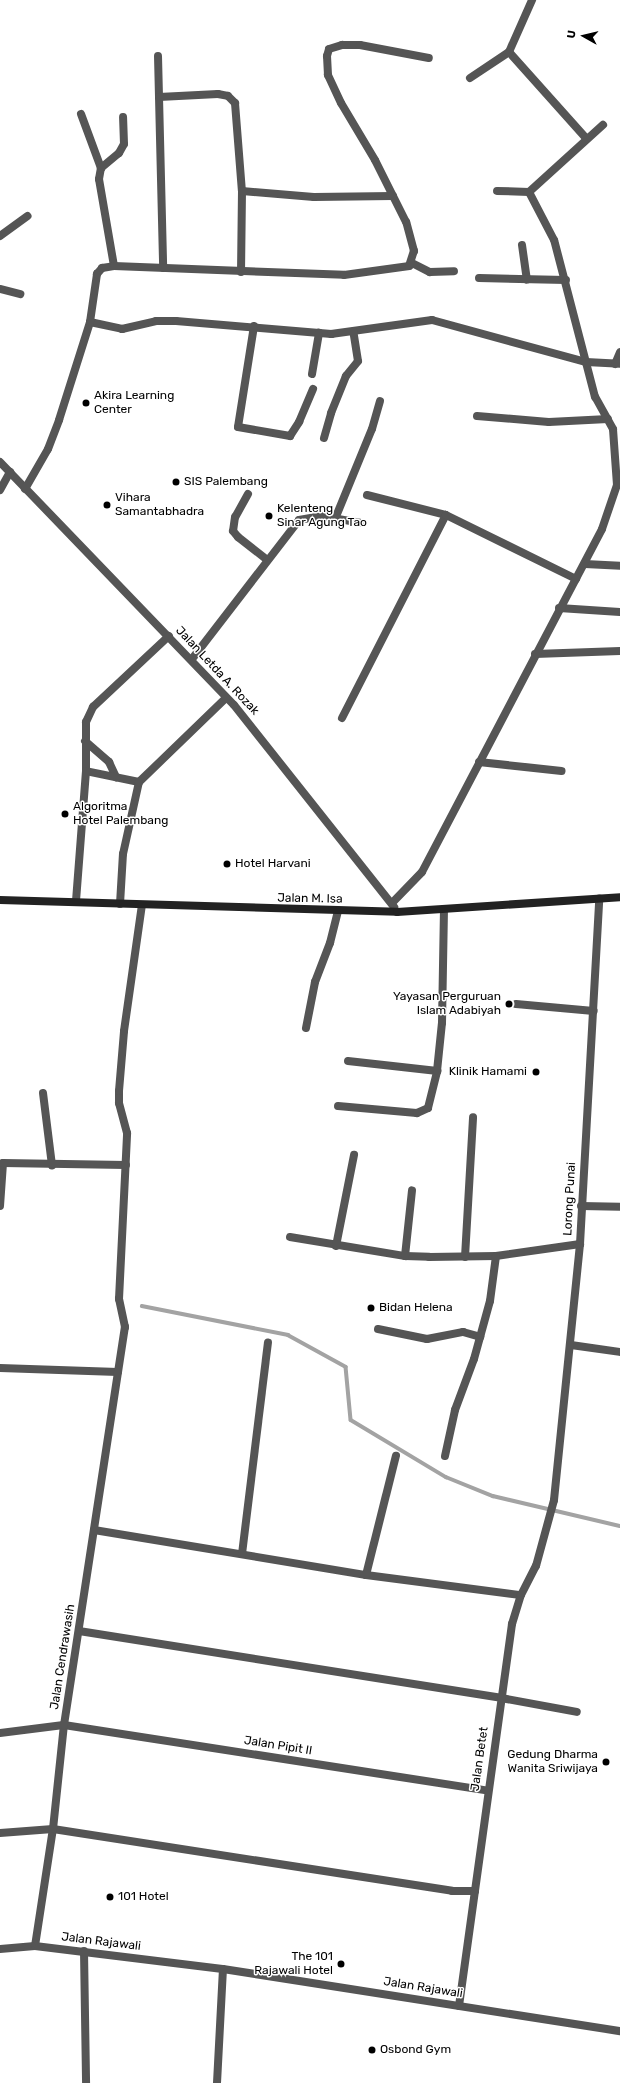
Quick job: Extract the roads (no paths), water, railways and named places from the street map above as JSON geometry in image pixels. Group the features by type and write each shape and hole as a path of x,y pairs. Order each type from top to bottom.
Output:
{"main road":[{"name":"Jalan M. Isa","path":"0,900 76,901 142,905 338,912 397,912 620,897"}],"street":[{"path":"470,78 509,52 532,0"},
{"path":"412,263 414,251 406,222 341,103 328,75 328,49 342,45 360,45 429,58"},
{"path":"509,52 586,138"},
{"path":"158,56 163,268"},
{"path":"159,97 218,94 232,99 239,135 242,191 242,272"},
{"path":"81,114 101,168 99,179 114,266"},
{"path":"101,168 119,153 124,144 123,117"},
{"path":"498,191 529,192 586,138 603,125"},
{"path":"242,191 314,197 393,196"},
{"path":"392,903 422,872 535,654 585,564 610,511 618,485 615,444 608,419 595,397 566,280 554,240 529,192"},
{"path":"0,236 28,216"},
{"path":"522,245 527,280"},
{"path":"26,489 48,448 90,322 97,274 102,268 114,266 242,272 344,274 402,268 412,263"},
{"path":"412,263 430,272 454,271"},
{"path":"479,278 566,280"},
{"path":"0,289 20,294"},
{"path":"90,322 122,329 156,321 254,326 319,333 353,331 422,320 438,320 586,362 618,364 620,352"},
{"path":"254,326 238,427 290,436 300,422 313,389"},
{"path":"324,438 331,413 346,376 358,361 353,331"},
{"path":"312,374 319,333"},
{"path":"335,519 372,428 380,401"},
{"path":"477,416 549,422 608,419"},
{"name":"Jalan Letda A. Rozak","path":"0,462 192,659 270,748 392,903 397,912"},
{"path":"0,489 10,472"},
{"path":"248,494 235,517 233,531 238,537 267,560"},
{"path":"366,495 446,514 576,579"},
{"path":"342,718 446,514"},
{"path":"192,659 229,614 267,560 299,520 317,516 362,524"},
{"path":"585,564 620,566"},
{"path":"560,608 620,612"},
{"path":"76,901 86,771 86,722 93,707 169,636"},
{"path":"535,654 620,651"},
{"path":"120,904 123,854 139,782 226,698"},
{"path":"85,741 109,762 116,776"},
{"path":"479,762 562,771"},
{"path":"86,771 116,776 139,782"},
{"name":"Lorong Punai","path":"549,1522 554,1500 571,1345 580,1244 581,1206 600,899"},
{"name":"Jalan Cendrawasih","path":"35,1946 53,1829 64,1725 125,1326 119,1300 127,1133 120,1109 119,1091 124,1031 142,905"},
{"path":"338,1106 422,1112 429,1105 437,1071 442,1023 444,909"},
{"path":"306,1028 315,982 330,943 338,912"},
{"path":"516,1004 594,1010"},
{"path":"348,1061 437,1071"},
{"path":"42,1093 52,1165"},
{"path":"465,1257 473,1117"},
{"path":"336,1246 354,1155"},
{"path":"0,1206 3,1163 52,1165 126,1165"},
{"path":"405,1256 412,1190"},
{"path":"581,1206 620,1207"},
{"path":"290,1237 336,1246 405,1256 496,1256 580,1244"},
{"path":"445,1456 455,1410 480,1337 490,1301 496,1256"},
{"path":"378,1329 427,1339 463,1332 480,1337"},
{"path":"242,1554 268,1343"},
{"path":"571,1345 620,1352"},
{"path":"0,1368 118,1372"},
{"path":"366,1575 396,1456"},
{"name":"Jalan Betet","path":"459,2006 512,1624 521,1595 536,1566 549,1522"},
{"path":"94,1530 366,1575 521,1595"},
{"path":"79,1631 501,1698 578,1712"},
{"name":"Jalan Pipit II","path":"0,1733 64,1725 488,1791"},
{"path":"0,1834 53,1829 452,1891 475,1891"},
{"name":"Jalan Rajawali","path":"0,1949 35,1946 223,1969 620,2031"},
{"path":"84,1951 86,2083"},
{"path":"217,2083 223,1969"}],"waterway":[{"path":"142,1306 288,1335 346,1367 351,1420 446,1477 493,1496 620,1526"}],"place":[{"name":"Akira Learning Center","path":"86,403"},
{"name":"SIS Palembang","path":"176,482"},
{"name":"Vihara Samantabhadra","path":"107,505"},
{"name":"Kelenteng Sinar Agung Tao","path":"269,516"},
{"name":"Algoritma Hotel Palembang","path":"65,814"},
{"name":"Hotel Harvani","path":"227,864"},
{"name":"Yayasan Perguruan Islam Adabiyah","path":"509,1004"},
{"name":"Klinik Hamami","path":"536,1072"},
{"name":"Bidan Helena","path":"371,1308"},
{"name":"Gedung Dharma Wanita Sriwijaya","path":"606,1762"},
{"name":"101 Hotel","path":"110,1897"},
{"name":"The 101 Rajawali Hotel","path":"341,1964"},
{"name":"Osbond Gym","path":"372,2050"}]}
